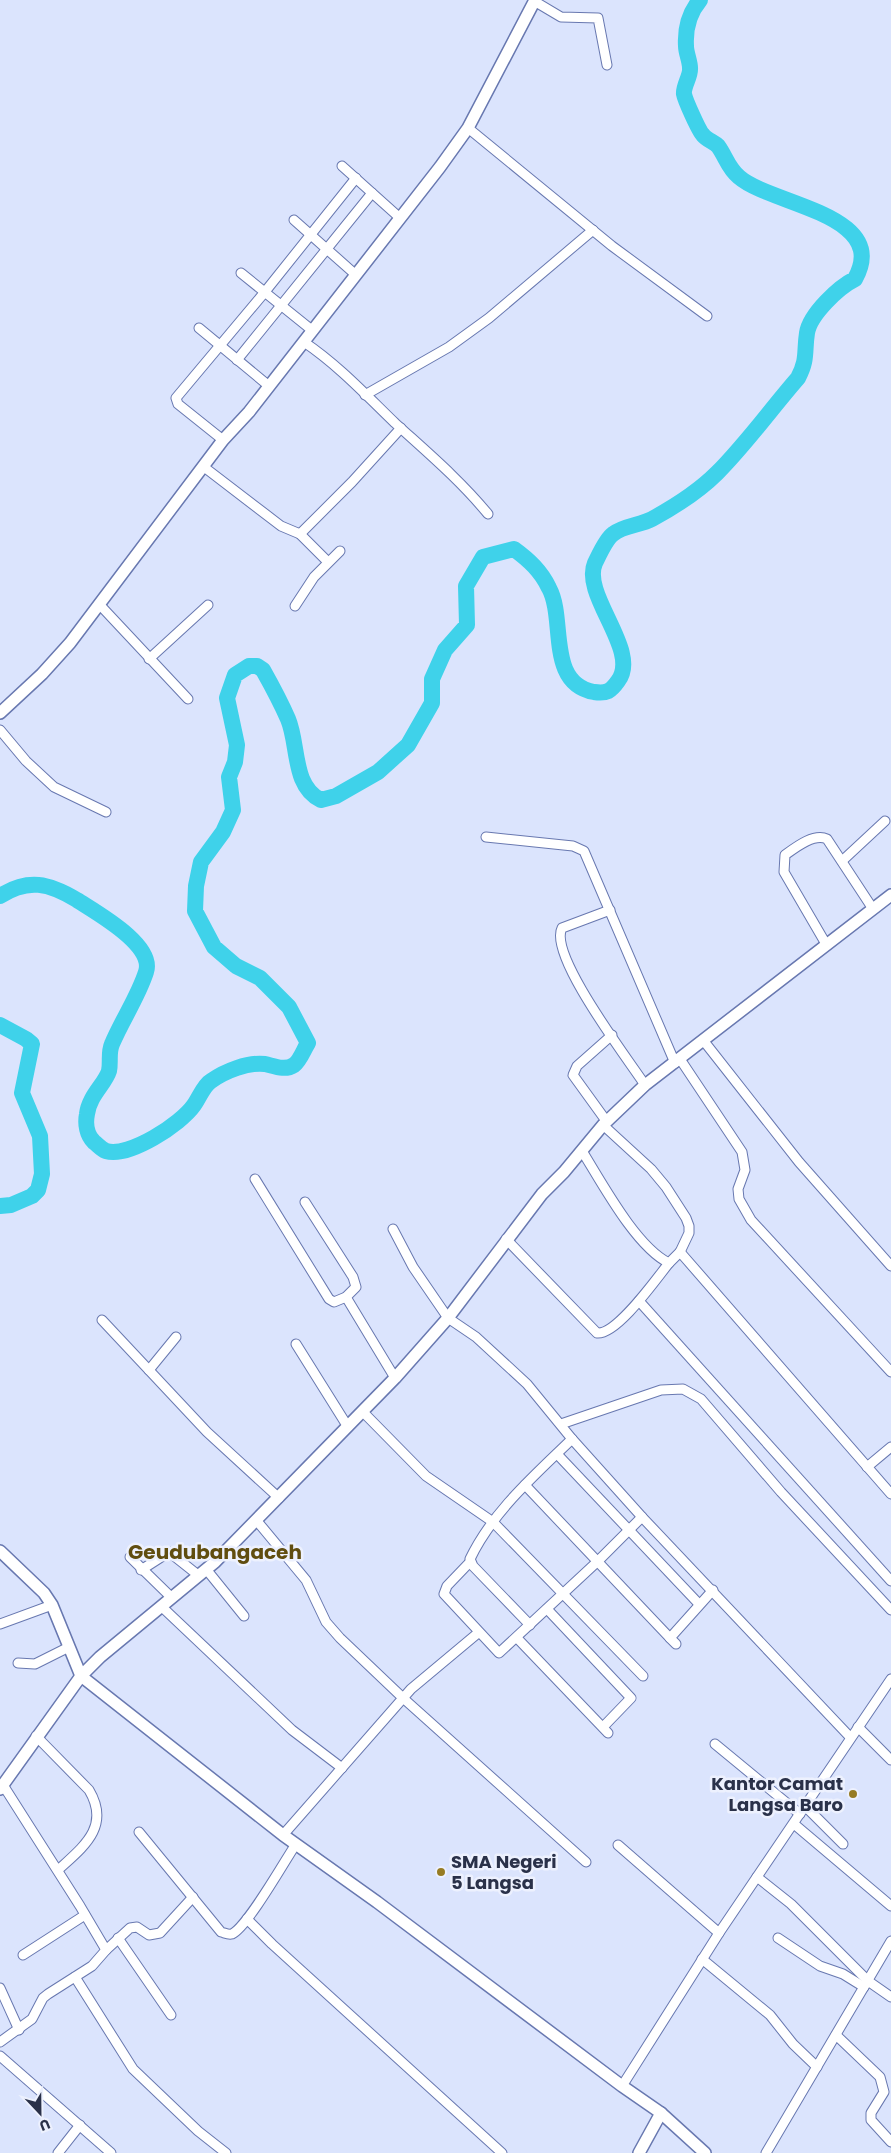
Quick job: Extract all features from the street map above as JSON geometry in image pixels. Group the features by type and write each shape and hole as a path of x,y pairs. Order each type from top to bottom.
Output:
{"street":[{"path":"0,713 42,674 70,643 223,440 313,331 468,128 535,1 561,17 598,18 607,65"},
{"path":"468,128 593,230 707,316"},
{"path":"342,166 400,218"},
{"path":"223,440 176,401 356,178"},
{"path":"238,360 372,193"},
{"path":"294,220 356,275"},
{"path":"365,395 449,347 489,318 593,230"},
{"path":"242,273 264,293 313,331"},
{"path":"199,328 269,386"},
{"path":"304,342 333,364 467,488 488,514"},
{"path":"300,534 352,482 401,428"},
{"path":"204,467 281,526 300,534 327,561"},
{"path":"295,606 304,589 327,561 340,550"},
{"path":"98,604 188,699"},
{"path":"149,659 208,605"},
{"path":"0,730 26,761 54,787 106,812"},
{"path":"842,861 885,821"},
{"path":"486,836 580,847 586,855 677,1061 742,1152 745,1170 738,1189 742,1208 891,1372"},
{"path":"826,944 784,872 785,855 793,849 822,837 827,839 873,909"},
{"path":"106,1950 58,1870 2,1787 36,1736 81,1676 100,1657 162,1607 257,1521 395,1378 448,1318 506,1238 542,1194 605,1124 645,1084 891,895"},
{"path":"610,910 562,928 560,936 571,970 580,989 645,1084"},
{"path":"506,1238 597,1333 603,1334 611,1329 639,1300 680,1252 689,1233 689,1226 683,1212 652,1169 605,1124 573,1075 577,1066 612,1035"},
{"path":"703,1040 799,1162 891,1266"},
{"path":"582,1151 634,1230 659,1258 669,1263"},
{"path":"256,1179 329,1299 334,1302 346,1297 356,1287 353,1277 305,1202"},
{"path":"393,1229 413,1267 448,1318 476,1337 508,1365 544,1402 572,1439 642,1516 850,1737"},
{"path":"680,1252 891,1494"},
{"path":"346,1297 395,1378"},
{"path":"639,1300 891,1581"},
{"path":"102,1320 207,1432 279,1498"},
{"path":"149,1370 176,1337"},
{"path":"296,1344 348,1428"},
{"path":"560,1424 661,1390 690,1391 701,1398 794,1506 891,1610"},
{"path":"363,1412 426,1476 493,1522 643,1676"},
{"path":"572,1439 525,1485 493,1522 482,1536 470,1562 447,1586 444,1594 478,1632 499,1653 598,1561 642,1516"},
{"path":"867,1467 891,1447"},
{"path":"556,1454 699,1604"},
{"path":"525,1485 673,1641 699,1604 712,1590"},
{"path":"257,1521 306,1580 326,1622 403,1698 586,1862"},
{"path":"0,1552 38,1586 52,1605 81,1676 282,1835 377,1902 622,2086 661,2113 705,2153"},
{"path":"141,1570 169,1552 202,1572 244,1616"},
{"path":"130,1557 141,1570 172,1598"},
{"path":"470,1562 530,1625"},
{"path":"0,1624 52,1605"},
{"path":"162,1607 292,1730 342,1768"},
{"path":"517,1638 605,1730 631,1698 547,1609"},
{"path":"282,1835 403,1698 478,1632"},
{"path":"18,1663 36,1664 69,1647"},
{"path":"622,2086 719,1933 891,1679"},
{"path":"858,1727 891,1760"},
{"path":"36,1736 89,1790 94,1798 96,1828 90,1839 58,1870"},
{"path":"715,1744 803,1810 843,1844"},
{"path":"794,1824 891,1906"},
{"path":"139,1832 221,1932 227,1934 232,1934 247,1919 296,1844"},
{"path":"618,1845 719,1933"},
{"path":"757,1877 791,1904 866,1984"},
{"path":"0,2042 32,2019 48,1994 97,1961 118,1938 134,1926 149,1936 160,1934 192,1897"},
{"path":"22,1955 85,1915"},
{"path":"247,1919 272,1944 502,2153"},
{"path":"118,1938 171,2015"},
{"path":"778,1938 820,1966 866,1984 891,1997"},
{"path":"766,2153 891,1941"},
{"path":"702,1959 770,2015 793,2044 817,2067"},
{"path":"75,1977 133,2069 198,2131 226,2153"},
{"path":"0,1988 19,2030"},
{"path":"836,2036 880,2077 884,2092 871,2113 871,2120 891,2142"},
{"path":"0,2056 111,2153"},
{"path":"639,2153 661,2113"},
{"path":"58,2153 80,2125"}],"waterway":[{"path":"0,896 10,890 29,885 38,885 57,890 67,894 110,921 142,951 146,962 146,972 112,1044 109,1071 88,1108 86,1118 86,1125 90,1136 94,1142 106,1151 116,1152 141,1145 167,1130 187,1113 206,1085 217,1077 251,1064 265,1064 283,1068 291,1067 298,1061 308,1043 289,1007 260,978 236,966 214,947 195,911 196,886 201,862 223,832 233,810 229,777 235,762 237,745 227,698 235,675 249,666 257,666 263,670 288,719 298,764 305,785 312,794 321,800 336,796 378,772 408,745 432,703 432,679 445,650 467,625 466,586 483,557 514,549 534,566 549,588 554,601 563,663 569,676 579,686 602,693 611,689 618,681 623,669 622,654 596,591 593,576 595,563 603,547 610,536 617,531 652,519 694,492 710,480 738,450 798,378 804,360 809,326 826,302 841,288 855,279 862,257 857,240 843,226 822,214 755,187 739,177 735,174 718,146 701,132 684,94 690,71 686,49 687,27 690,16 700,0"},
{"path":"0,1025 32,1044 22,1093 40,1136 42,1174 38,1190 32,1196 11,1205 0,1206"}],"place":[{"name":"Kantor Camat Langsa Baro","path":"853,1794"},
{"name":"SMA Negeri 5 Langsa","path":"441,1872"}],"district":[{"name":"Geudubangaceh","path":"215,1552"}]}
